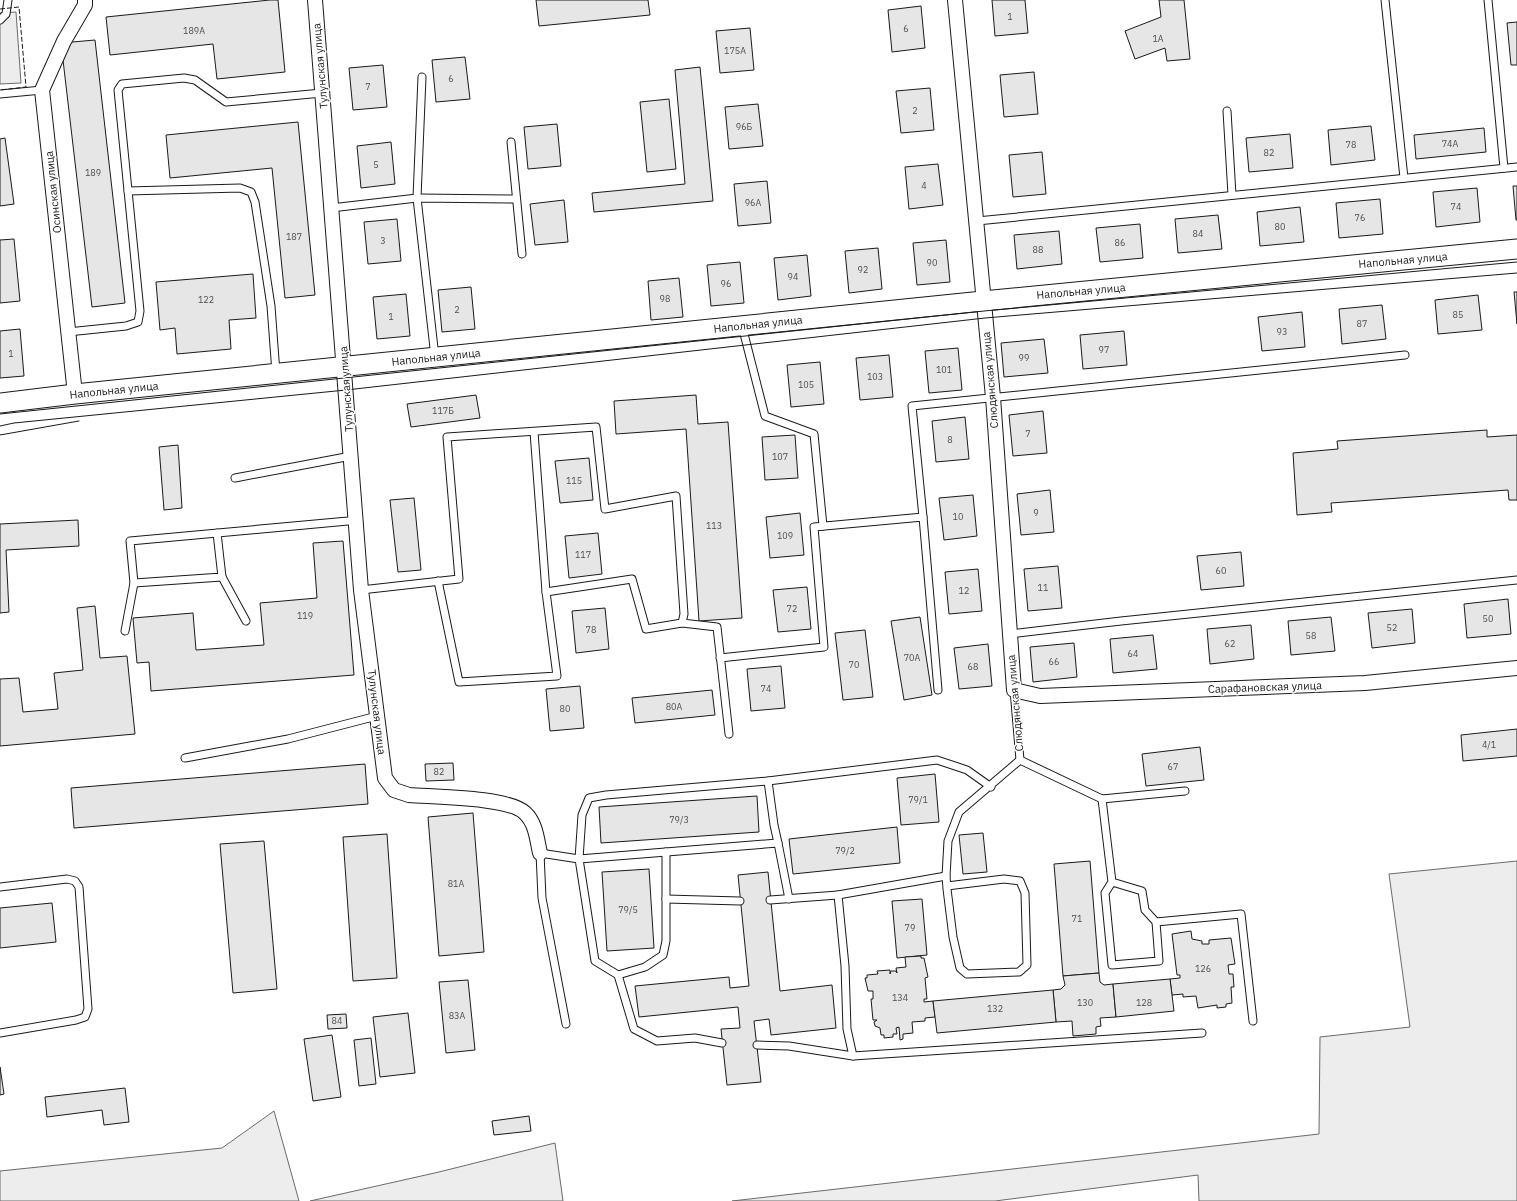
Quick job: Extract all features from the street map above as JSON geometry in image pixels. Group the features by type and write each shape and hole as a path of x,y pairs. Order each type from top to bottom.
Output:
{"street":[{"path":"42,90 64,41 85,5 85,0"},
{"name":"Тулунская улица","path":"315,0 361,590 385,778 394,790 409,795 508,803 525,813 534,826 540,853"},
{"name":"Слюдянская улица","path":"955,0 993,397 1014,690"},
{"name":"Осинская улица","path":"42,90 75,394"},
{"name":"Напольная улица","path":"0,403 344,366 983,301 1517,249"},
{"name":"Сарафановская улица","path":"1014,690 1040,696 1365,683 1517,668"}],"lane":[{"path":"0,20 6,14 8,0"},
{"path":"1385,0 1404,178"},
{"path":"1488,0 1504,168"},
{"path":"422,77 417,198 435,357"},
{"path":"68,332 126,326 138,322 140,311 118,90 122,84 184,78 195,80 226,102 322,93"},
{"path":"0,94 42,90"},
{"path":"1227,111 1232,195"},
{"path":"511,142 522,254"},
{"path":"977,221 1517,167"},
{"path":"128,191 240,188 251,192 255,202 272,306 276,374"},
{"path":"331,208 417,198 516,199"},
{"path":"742,326 765,416 814,434 823,526"},
{"path":"938,690 912,406 1405,355"},
{"path":"361,590 459,579 447,437 596,427 605,509 676,496 684,614 682,623"},
{"path":"438,581 459,682 557,676 546,592 534,432"},
{"path":"235,478 351,456"},
{"path":"720,658 824,647 814,527 923,517"},
{"path":"125,631 134,583 130,541 356,520"},
{"path":"218,533 222,577 246,621"},
{"path":"134,583 222,577"},
{"path":"546,592 632,580 646,629 682,623 717,628 729,734"},
{"path":"1009,634 1517,580"},
{"name":"Слюдянская улица","path":"1014,690 1020,760"},
{"path":"185,758 288,739 377,716"},
{"path":"722,1043 695,1038 657,1041 634,1028 618,975 595,961 579,859 582,815 589,798 606,795 768,781 937,760 967,770 991,786"},
{"path":"947,886 1004,879 1020,880 1025,893 1027,965 1019,972 967,974 960,968 953,937 947,886 946,876 948,841 959,812 1020,760 1102,799 1185,791"},
{"path":"768,781 774,825 789,899"},
{"path":"1102,799 1112,882 1105,893 1112,965 1159,961 1156,922 1145,910 1142,891 1112,882"},
{"path":"566,1024 542,898 540,853 579,859 778,844"},
{"path":"618,975 645,967 663,955 666,941 666,852"},
{"path":"770,900 838,895 946,876"},
{"path":"0,887 67,879 75,881 79,887 88,1009 85,1017 76,1020 0,1033"},
{"path":"838,895 845,966 847,1029 853,1056"},
{"path":"666,899 740,901"},
{"path":"1156,922 1241,914 1253,1021"},
{"path":"757,1045 789,1046 853,1056 1202,1033"}],"shaded area":[{"path":"16,12 21,83 0,84 0,13"},
{"path":"1517,861 1517,1201 1199,1201 1198,1175 995,1201 732,1201 1319,1134 1320,1037 1410,1027 1389,874"},
{"path":"274,1111 299,1201 0,1201 0,1171 222,1148"},
{"path":"555,1143 563,1201 310,1201 439,1172"}],"building":[{"path":"278,0 285,72 217,79 213,44 110,55 106,17"},
{"path":"536,0 648,0 650,15 539,26"},
{"path":"992,0 1025,0 1028,33 995,36"},
{"path":"1159,0 1184,0 1190,59 1167,61 1165,48 1135,59 1125,31 1161,17"},
{"path":"921,6 925,48 892,52 888,10"},
{"path":"1517,22 1517,65 1511,65 1507,23"},
{"path":"750,28 754,70 720,73 716,31"},
{"path":"95,40 125,303 92,307 61,43"},
{"path":"465,57 470,99 436,102 432,60"},
{"path":"383,65 387,107 353,110 349,68"},
{"path":"700,67 713,201 594,212 592,193 685,184 675,70"},
{"path":"1034,72 1038,114 1004,117 1000,75"},
{"path":"930,88 934,130 901,133 896,91"},
{"path":"669,99 676,169 647,172 640,102"},
{"path":"758,104 763,146 729,149 725,107"},
{"path":"298,122 315,295 285,298 272,168 170,178 166,135"},
{"path":"557,124 561,166 528,169 524,127"},
{"path":"1371,126 1375,160 1331,165 1328,130"},
{"path":"1484,128 1486,152 1416,159 1414,135"},
{"path":"1290,134 1293,168 1249,172 1246,138"},
{"path":"5,138 14,204 0,206 0,139"},
{"path":"391,142 395,184 361,188 357,146"},
{"path":"1042,152 1046,194 1013,197 1009,155"},
{"path":"938,164 943,205 909,209 905,167"},
{"path":"767,181 771,223 738,226 734,184"},
{"path":"1513,186 1517,186 1517,220 1516,220"},
{"path":"1477,188 1480,222 1436,227 1433,192"},
{"path":"1380,199 1383,234 1339,238 1336,203"},
{"path":"564,200 568,242 535,245 530,204"},
{"path":"1300,207 1304,242 1260,246 1257,212"},
{"path":"1218,215 1222,249 1178,253 1175,219"},
{"path":"397,219 401,261 368,264 364,222"},
{"path":"1140,224 1143,258 1100,262 1096,228"},
{"path":"1059,231 1062,264 1017,269 1014,235"},
{"path":"14,239 20,301 0,303 0,240"},
{"path":"946,240 950,282 917,285 913,243"},
{"path":"878,248 882,289 849,293 845,251"},
{"path":"807,255 811,296 778,300 774,258"},
{"path":"740,262 744,303 711,306 707,265"},
{"path":"253,274 256,318 229,320 231,349 177,354 175,328 160,330 156,282"},
{"path":"679,278 683,317 651,320 648,281"},
{"path":"471,287 475,329 442,332 438,290"},
{"path":"1514,292 1517,292 1517,324"},
{"path":"406,294 410,336 377,339 373,297"},
{"path":"1478,295 1482,330 1438,334 1435,300"},
{"path":"1382,305 1386,339 1342,344 1339,309"},
{"path":"1302,312 1305,347 1262,351 1258,317"},
{"path":"20,329 24,376 0,378 0,331"},
{"path":"1124,331 1127,365 1083,369 1080,335"},
{"path":"1044,339 1048,373 1004,377 1001,343"},
{"path":"958,348 962,390 929,393 925,351"},
{"path":"889,355 893,397 860,400 856,358"},
{"path":"820,362 824,404 791,407 787,365"},
{"path":"476,395 480,418 411,427 407,404"},
{"path":"696,395 698,424 728,422 742,618 699,621 686,429 616,434 614,401"},
{"path":"1043,411 1047,453 1013,456 1009,415"},
{"path":"965,417 969,459 936,462 932,421"},
{"path":"1487,430 1487,437 1517,435 1517,500 1509,500 1508,490 1331,503 1332,512 1297,515 1293,453 1338,449 1337,441"},
{"path":"795,435 798,478 765,480 762,437"},
{"path":"178,445 182,508 164,510 159,447"},
{"path":"589,458 593,500 560,503 555,461"},
{"path":"1050,490 1054,532 1021,535 1017,494"},
{"path":"973,495 977,536 944,540 939,498"},
{"path":"414,498 421,570 398,572 390,500"},
{"path":"800,513 804,555 770,558 766,517"},
{"path":"78,520 79,546 6,550 9,612 0,613 0,524"},
{"path":"598,533 602,574 569,578 565,536"},
{"path":"343,541 354,675 151,691 149,662 137,663 133,618 193,613 196,650 264,645 260,603 317,598 313,543"},
{"path":"1241,552 1244,586 1201,590 1197,556"},
{"path":"1058,566 1062,608 1028,611 1024,569"},
{"path":"978,569 982,611 949,614 945,572"},
{"path":"807,587 811,629 778,632 773,590"},
{"path":"1508,599 1511,634 1467,638 1464,604"},
{"path":"95,606 100,658 127,656 135,734 0,746 0,679 19,678 23,712 58,709 54,673 83,670 77,608"},
{"path":"605,608 609,649 576,653 572,611"},
{"path":"1412,609 1415,643 1372,648 1368,613"},
{"path":"920,617 932,695 904,700 891,621"},
{"path":"1331,617 1335,651 1291,655 1288,621"},
{"path":"1251,625 1254,659 1210,664 1207,629"},
{"path":"865,630 873,697 843,700 835,633"},
{"path":"1153,635 1157,669 1113,673 1110,639"},
{"path":"1074,643 1077,677 1033,682 1030,647"},
{"path":"988,644 992,686 959,689 954,648"},
{"path":"781,666 785,708 751,711 747,669"},
{"path":"580,686 584,728 550,731 546,689"},
{"path":"712,690 715,715 635,723 632,698"},
{"path":"1517,729 1517,756 1463,761 1461,735"},
{"path":"1200,747 1204,780 1146,786 1142,754"},
{"path":"453,763 454,780 426,781 425,764"},
{"path":"365,764 368,804 74,828 71,788"},
{"path":"935,774 939,822 901,825 897,778"},
{"path":"757,796 759,832 601,843 599,807"},
{"path":"473,813 484,952 439,956 428,817"},
{"path":"897,827 900,863 793,874 789,839"},
{"path":"983,833 987,872 963,874 959,835"},
{"path":"387,834 397,978 353,981 343,837"},
{"path":"264,841 277,989 233,993 220,844"},
{"path":"1090,861 1099,973 1063,976 1054,864"},
{"path":"649,869 654,948 607,951 602,872"},
{"path":"768,872 780,991 832,985 836,1028 771,1035 769,1019 754,1021 761,1082 727,1085 721,1029 740,1028 738,1007 639,1017 635,986 729,977 730,988 749,986 738,875"},
{"path":"922,899 927,955 897,958 892,901"},
{"path":"52,903 56,942 0,948 0,908"},
{"path":"1191,931 1192,939 1202,941 1202,944 1209,944 1209,940 1231,938 1235,964 1228,965 1229,974 1233,974 1234,987 1231,987 1232,1003 1226,1004 1226,1007 1217,1008 1217,1005 1198,1008 1196,996 1183,997 1183,994 1172,995 1170,979 1180,978 1180,975 1177,975 1172,934"},
{"path":"921,956 921,958 924,958 928,977 925,978 927,999 924,999 924,1002 933,1001 935,1017 925,1018 925,1021 912,1022 913,1033 903,1034 903,1039 900,1040 899,1027 896,1028 897,1034 893,1034 893,1037 884,1038 884,1035 881,1035 880,1028 875,1026 874,1022 877,1020 873,1020 871,999 873,999 873,991 868,991 865,978 867,978 867,975 878,974 877,971 890,970 890,974 891,971 896,971 897,973 896,968 906,967 905,957"},
{"path":"1099,973 1100,982 1104,985 1113,984 1116,1017 1100,1018 1101,1026 1096,1027 1096,1034 1073,1036 1072,1021 1056,1022 1053,990 1061,989 1065,985 1063,976"},
{"path":"1170,979 1174,1011 1116,1017 1113,984"},
{"path":"468,980 475,1050 446,1053 439,982"},
{"path":"1053,990 1056,1022 937,1033 933,1001"},
{"path":"408,1013 415,1073 380,1077 373,1017"},
{"path":"346,1014 347,1028 328,1029 327,1015"},
{"path":"332,1035 341,1097 313,1101 304,1039"},
{"path":"371,1038 376,1084 359,1086 354,1040"},
{"path":"0,1067 4,1094 0,1095"},
{"path":"125,1088 129,1122 104,1125 102,1110 47,1117 45,1097"},
{"path":"529,1116 531,1131 494,1135 492,1121"}],"tram line":[{"path":"0,414 984,311 1517,262"},
{"path":"0,426 14,423 346,390 985,318 1517,273"},
{"path":"0,435 79,421"}],"fence":[{"path":"0,9 19,7 26,87 0,90"}]}
